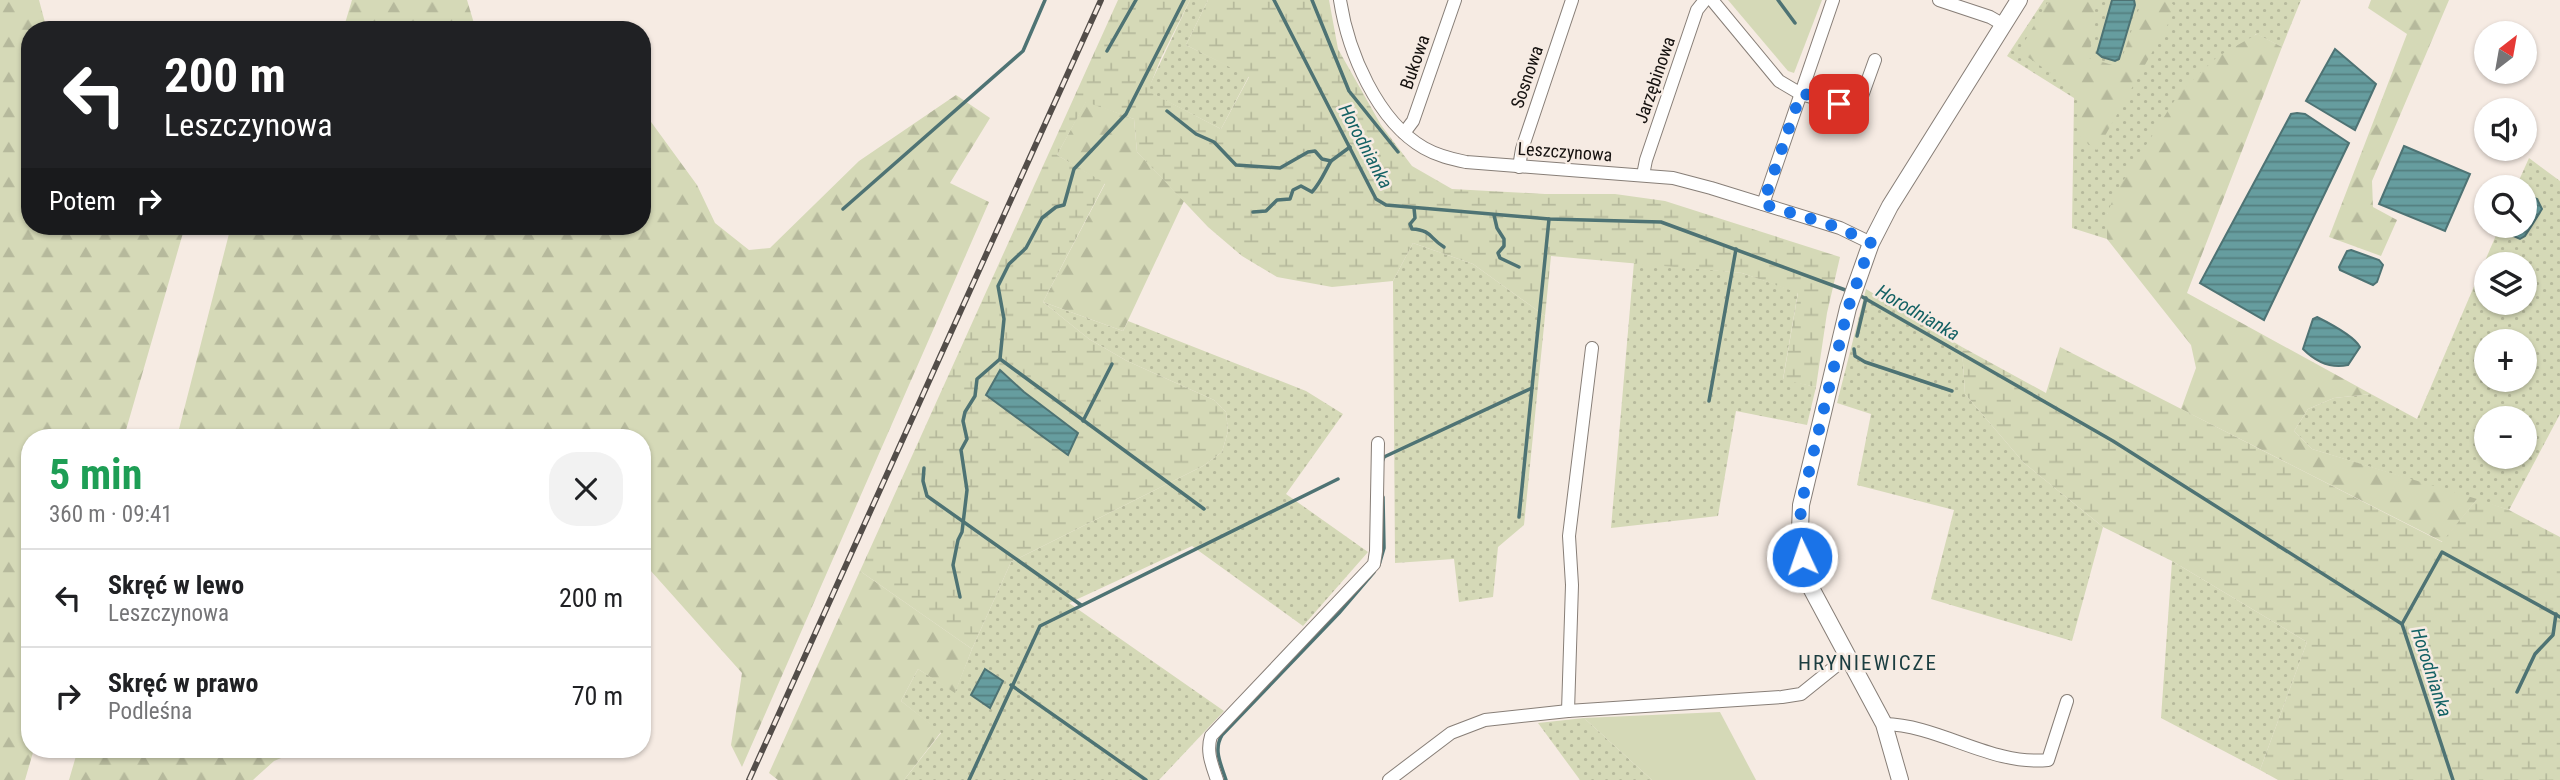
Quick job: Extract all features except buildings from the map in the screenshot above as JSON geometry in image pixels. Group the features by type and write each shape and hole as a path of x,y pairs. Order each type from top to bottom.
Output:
{"street":[{"name":"Leszczynowa","path":"1340,0 1345,29 1376,98 1393,123 1404,133 1443,157 1519,167 1673,178 1840,228 1871,243"},
{"name":"Bukowa","path":"1404,133 1413,121 1455,0"},
{"name":"Sosnowa","path":"1519,167 1522,149 1572,0"},
{"name":"Jarzębinowa","path":"1643,175 1697,10 1706,0"},
{"path":"1712,0 1779,81 1801,93 1857,110 1874,60"},
{"path":"1763,204 1833,0"},
{"path":"1939,0 2004,25"},
{"path":"1900,780 1884,724 1811,588 1802,557 1801,505 1848,308 1871,243 1890,206 2019,0"},
{"path":"1568,711 1572,585 1569,536 1592,348"},
{"path":"1217,780 1209,755 1211,736 1374,564 1378,443"},
{"path":"1389,780 1451,733 1485,720 1568,711 1801,694 1847,657"},
{"path":"1884,724 1905,726 2016,760 2048,760 2067,701"}],"green space":[{"path":"0,0 39,0 45,21 21,21 21,235 182,235 126,429 21,429 21,758 31,758 25,780 0,780"},
{"path":"352,0 467,0 473,21 346,21"},
{"path":"1118,0 1190,0 1148,91 1221,129 1249,77 1186,45 1208,0 1329,0 1338,49 1381,125 1412,166 1452,189 1545,194 1615,194 1665,201 1840,257 1827,313 1816,387 1783,380 1798,293 1742,273 1551,256 1545,316 1473,264 1413,243 1393,281 1332,287 1277,277 1242,256 1208,227 1137,152 1134,119 1086,102 1057,155 1105,183 1043,302 1089,339 1127,361 1214,400 1226,412 1228,431 1222,452 1203,466 1011,562 972,649 860,571"},
{"path":"1190,0 1208,0 1186,45 1249,76 1221,129 1147,91"},
{"path":"1728,0 1822,0 1794,73 1788,71"},
{"path":"2044,0 2301,0 2282,47 2256,34 2107,214 2107,239 2072,228 2074,98 2007,56"},
{"path":"2049,0 2096,0 2089,58 2119,67 2142,0 2168,0 2177,8 2097,150 2081,139 2079,93 2019,51"},
{"path":"2371,0 2449,0 2372,181 2373,207 2397,220 2381,256 2329,237 2407,34 2368,8"},
{"path":"2257,34 2282,47 2187,293 2371,394 2334,398 2308,409 2294,431 2312,449 2477,499 2443,542 2181,409 2196,368 2191,345 2107,239 2107,214 2116,192 2180,92 2217,57"},
{"path":"956,95 990,118 950,183 989,202 742,767 731,745 742,673 651,571 651,429 179,429 229,235 651,235 651,122 697,185 715,223 749,250 770,248 859,161"},
{"path":"1086,101 1134,119 1137,152 1184,201 1123,331 1043,302 1105,184 1057,155"},
{"path":"2528,161 2533,161 2560,181 2560,414 2537,457 2537,406 2474,406 2474,469 2531,469 2509,510 2312,449 2294,431 2308,409 2334,398 2371,394 2417,419 2474,286 2474,315 2537,315 2537,252 2489,252 2495,238 2537,238 2537,175 2521,175"},
{"path":"1413,243 1473,264 1545,316 1524,525 1498,547 1493,597 1459,602 1454,559 1395,563 1393,281"},
{"path":"1634,262 1742,273 1798,292 1783,379 1816,387 1807,425 1736,411 1718,516 1611,528"},
{"path":"1866,289 1962,347 1965,394 2024,463 2103,527 2072,641 1931,599 1954,510 1857,485 1871,414 1837,403"},
{"path":"1043,302 1123,331 1128,321 1306,391 1343,414 1286,494 1368,552 1303,626 1192,546 1069,603 1224,711 1159,780 904,780 941,733 901,701 918,669 955,692 1011,562 1203,466 1222,452 1228,431 1226,412 1214,400 1127,361 1089,339"},
{"path":"1962,347 2046,393 2060,347 2442,542 2477,499 2509,510 2560,537 2560,780 2278,780 2260,770 2307,642 2172,561 2103,527 2024,463 1965,394"},
{"path":"2172,561 2307,642 2260,770 2161,718"},
{"path":"860,571 972,649 955,693 918,669 901,701 941,732 904,780 778,780 769,773"},
{"path":"1720,712 1756,780 1652,780 1584,718"},
{"path":"1584,718 1652,780 1580,780 1538,723"},
{"path":"75,758 281,758 253,780 69,780"}],"water":[{"path":"2112,0 2134,0 2135,5 2119,59 2115,61 2097,53"},
{"path":"2335,49 2376,84 2355,130 2306,101"},
{"path":"2291,114 2305,114 2349,143 2264,320 2200,283"},
{"path":"2404,146 2470,174 2445,231 2379,204"},
{"path":"2537,199 2542,209 2537,217"},
{"path":"2347,251 2379,260 2383,265 2377,282 2373,285 2340,270"},
{"path":"2317,317 2347,334 2360,347 2348,365 2324,363 2303,349 2313,319"},
{"path":"1000,370 1078,433 1068,455 986,395"},
{"path":"985,669 1003,681 990,708 971,695"}],"waterway":[{"path":"843,209 1023,51 1045,0"},
{"path":"1107,51 1136,0"},
{"path":"960,597 953,565 962,532 967,490 961,450 967,439 963,421 975,396 977,379 1000,359 1004,319 998,286 1009,264 1026,248 1042,218 1056,207 1064,205 1074,169 1126,114 1184,0"},
{"name":"Horodnianka","path":"1274,0 1376,199 1386,205 1549,219 1661,222 1848,291"},
{"path":"1312,0 1349,91 1398,152"},
{"path":"1778,0 1795,23"},
{"path":"1167,111 1196,134 1214,142 1236,165 1280,168 1308,152 1315,151 1322,159 1331,161 1350,147"},
{"path":"1253,212 1266,211 1277,200 1290,199 1293,190 1301,186 1312,192 1331,161"},
{"path":"1414,208 1415,218 1410,224 1412,229 1427,233 1444,247"},
{"path":"1494,215 1497,228 1504,239 1504,246 1498,253 1500,258 1519,267"},
{"path":"1519,517 1549,219"},
{"path":"1709,401 1736,249"},
{"name":"Horodnianka","path":"1859,295 2113,441 2402,624 2453,780"},
{"path":"1857,336 1866,298"},
{"path":"1854,349 1855,356 1865,362 1952,391"},
{"path":"1000,359 1204,509"},
{"path":"1083,421 1112,364"},
{"path":"1382,462 1384,457 1532,388"},
{"path":"924,468 923,481 927,496 1081,605"},
{"path":"969,780 1040,626 1338,479"},
{"path":"1379,565 1384,548 1383,497"},
{"path":"2402,624 2442,552 2560,617"},
{"path":"1226,780 1218,752 1222,735 1339,613 1374,572"},
{"path":"2517,692 2535,654 2553,635 2556,614"},
{"path":"1011,685 1146,780"}],"railway":[{"path":"749,780 1101,0"}],"district":[{"name":"HRYNIEWICZE","path":"1868,663"}],"route":[{"path":"1802,557 1801,505 1848,308 1871,243 1840,228 1763,204 1801,93 1839,104"}]}
